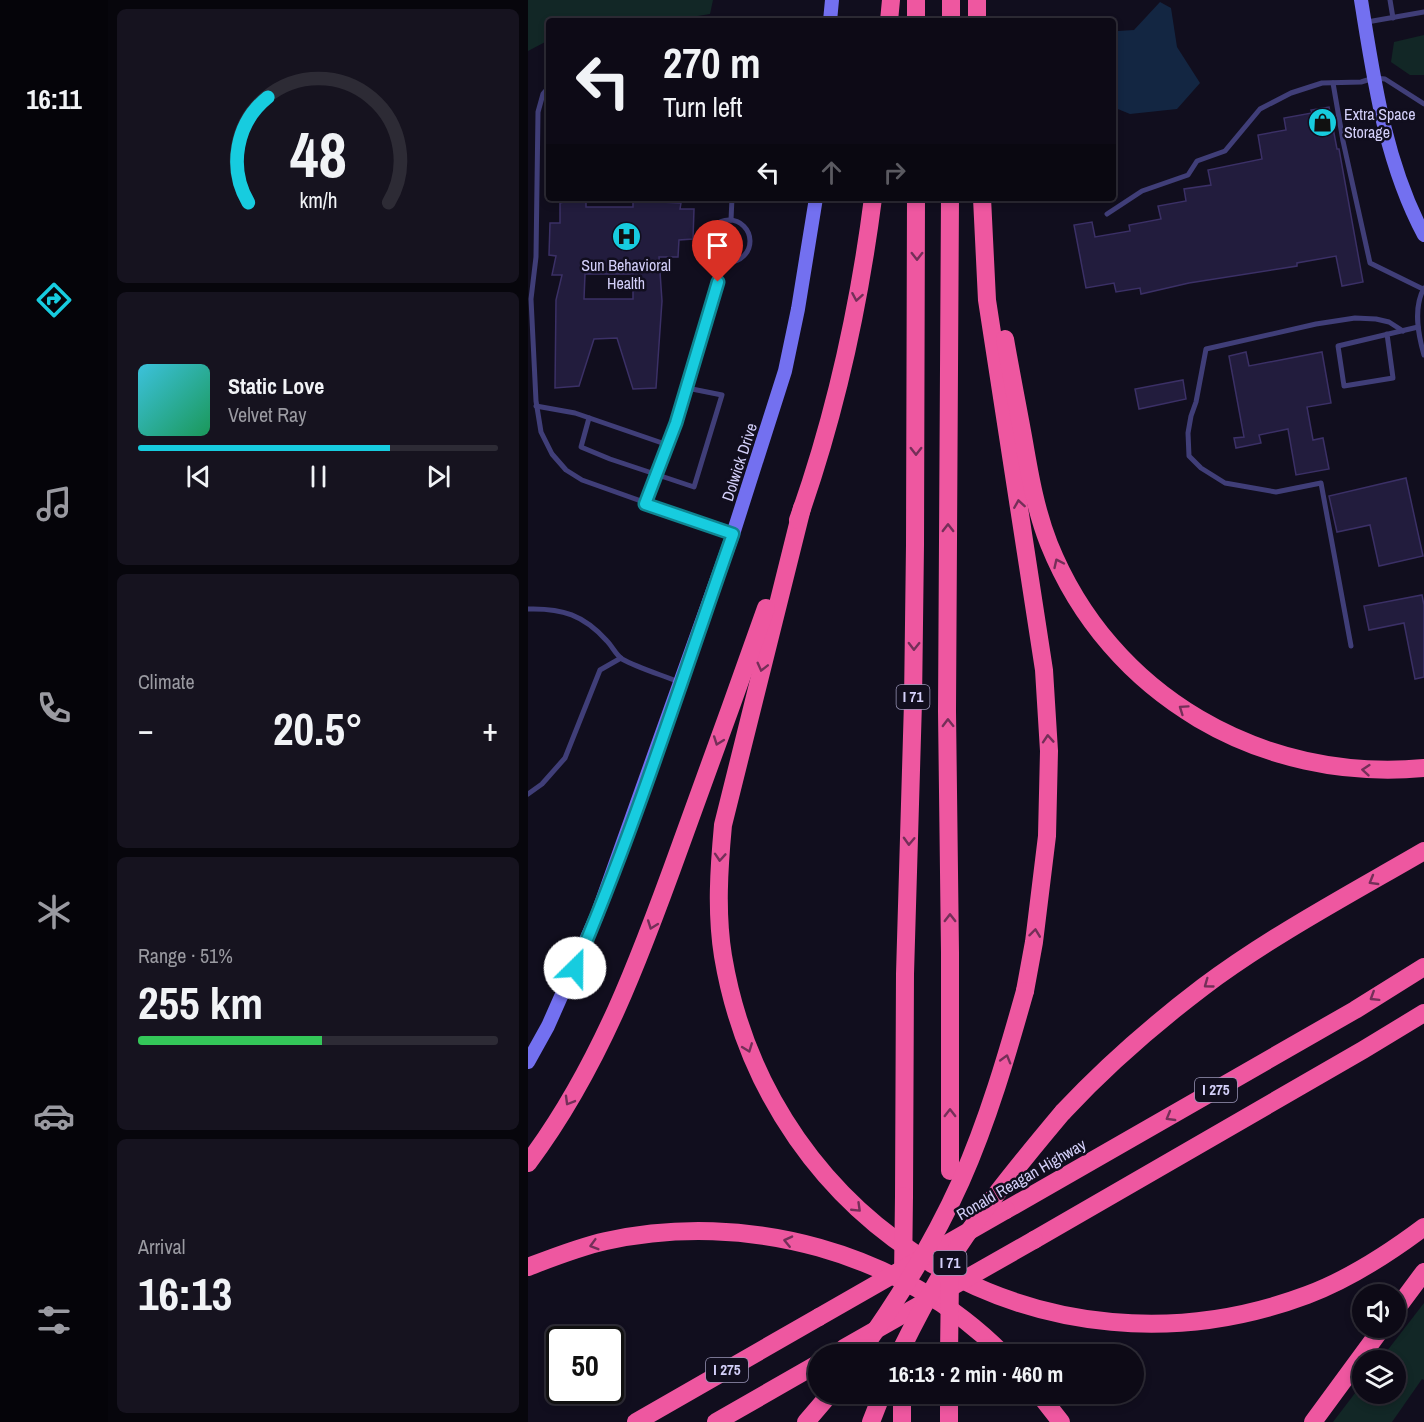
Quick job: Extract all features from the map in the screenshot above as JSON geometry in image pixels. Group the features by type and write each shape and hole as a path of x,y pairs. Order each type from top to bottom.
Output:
{"highway":[{"path":"889,18 891,0"},
{"path":"916,0 916,18"},
{"path":"951,0 951,18"},
{"path":"977,0 977,18"},
{"path":"528,1163 566,1106 597,1051 622,999 647,939 802,508 825,433 855,310 873,201"},
{"name":"I 71","path":"901,1344 905,974 913,702 916,201"},
{"name":"I 71","path":"949,1344 950,922 947,711 950,201"},
{"path":"853,1344 907,1284 929,1245 961,1180 1005,1065 1025,991 1034,942 1047,836 1049,751 1044,670 987,300 982,201"},
{"path":"987,300 1004,332 1032,487 1048,543 1080,605 1110,645 1146,682 1187,712 1217,730 1250,744 1316,764 1367,770 1394,771 1424,768"},
{"path":"802,508 725,816 718,907 723,954 731,995 759,1075 783,1119 832,1184 897,1242 964,1283 1061,1314 1115,1322 1173,1323 1219,1318 1289,1301 1355,1274 1390,1253 1424,1227"},
{"path":"904,1344 919,1313 971,1228 1020,1163 1099,1073 1203,987 1302,923 1424,851"},
{"name":"Ronald Reagan Highway","path":"636,1422 1355,1010 1424,967"},
{"name":"I 275","path":"860,1344 1424,1013"},
{"path":"528,1267 563,1253 641,1235 690,1231 773,1237 823,1249 899,1277 946,1305 993,1344"},
{"path":"1406,1296 1424,1272"},
{"path":"1313,1422 1375,1338"},
{"name":"I 275","path":"716,1422 808,1369"},
{"path":"872,1422 878,1404"},
{"path":"902,1404 902,1422"},
{"path":"949,1404 949,1422"},
{"path":"1048,1404 1061,1422"}],"main road":[{"path":"830,18 832,0"},
{"path":"1360,0 1374,78 1395,168 1414,217 1424,235"},
{"name":"Dolwick Drive","path":"528,1062 548,1026 597,915 733,534 785,371 816,201"}],"lane":[{"path":"1390,0 1393,18"},
{"path":"1365,22 1424,12"},
{"path":"1107,214 1142,191 1188,176 1197,161 1225,151 1260,108 1291,93 1322,83 1361,82 1374,78 1385,79 1424,104"},
{"path":"1333,83 1343,141 1370,263 1423,289 1417,306 1418,327 1424,355"},
{"path":"546,90 538,112 536,256 531,299 536,406 541,432 552,454 567,470 582,480 733,534"},
{"path":"731,220 732,201"},
{"path":"731,220 741,223 746,228 750,242 748,249 738,260 724,261 713,255 707,242 708,236 715,224 731,220"},
{"path":"645,504 687,388 724,261"},
{"path":"1351,646 1321,483 1276,492 1225,483 1201,468 1190,456 1188,433 1206,349 1316,324 1355,318 1389,322 1403,331"},
{"path":"1387,334 1393,378 1344,386 1338,346 1387,334 1403,331 1418,327"},
{"path":"589,418 581,447 694,487 722,395 687,388"},
{"path":"536,406 575,413 668,445"},
{"path":"528,609 567,612 590,623 621,658 680,683"},
{"path":"528,794 542,784 565,758 600,670 621,658"}],"green space":[{"path":"528,0 713,0 710,14 685,18 546,18 546,42 528,51"},
{"path":"1424,35 1424,75 1410,75 1391,62 1394,42"},
{"path":"1424,1303 1424,1380 1422,1379 1406,1402 1406,1350 1388,1350 1397,1338 1406,1338 1406,1326"},
{"path":"1352,1397 1352,1404 1405,1404 1392,1422 1333,1422"}],"water":[{"path":"1160,2 1171,8 1177,47 1200,83 1177,109 1130,114 1116,108 1116,32 1134,30"}],"building":[{"path":"1329,107 1337,149 1339,149 1363,282 1342,286 1336,256 1297,263 1297,266 1189,283 1141,294 1140,288 1116,292 1114,283 1086,288 1074,225 1092,222 1095,237 1130,231 1129,225 1161,219 1158,206 1186,201 1184,189 1211,185 1208,170 1262,159 1258,135 1286,130 1284,118"},
{"path":"586,201 586,207 633,207 633,201 661,201 681,203 680,209 694,209 693,239 679,240 678,257 659,257 662,301 656,388 633,389 617,338 594,339 579,386 555,388 556,300 562,275 552,275 556,256 549,255 550,223 560,223 560,203","holes":["585,274 633,274 633,299 584,299"]},
{"path":"1246,352 1249,366 1322,352 1331,403 1307,407 1313,440 1323,438 1329,469 1296,475 1288,429 1259,435 1261,443 1236,448 1234,438 1244,437 1229,356"},
{"path":"1183,380 1186,399 1139,409 1135,389"},
{"path":"1406,478 1423,556 1379,566 1370,525 1337,532 1329,496"},
{"path":"1422,595 1424,677 1415,679 1404,623 1369,630 1364,606"}],"place":[{"name":"Extra Space Storage","path":"1323,123"},
{"name":"Sun Behavioral Health","path":"626,237"}],"route":[{"path":"575,968 626,839 733,534 645,504 676,423 718,282"}]}
